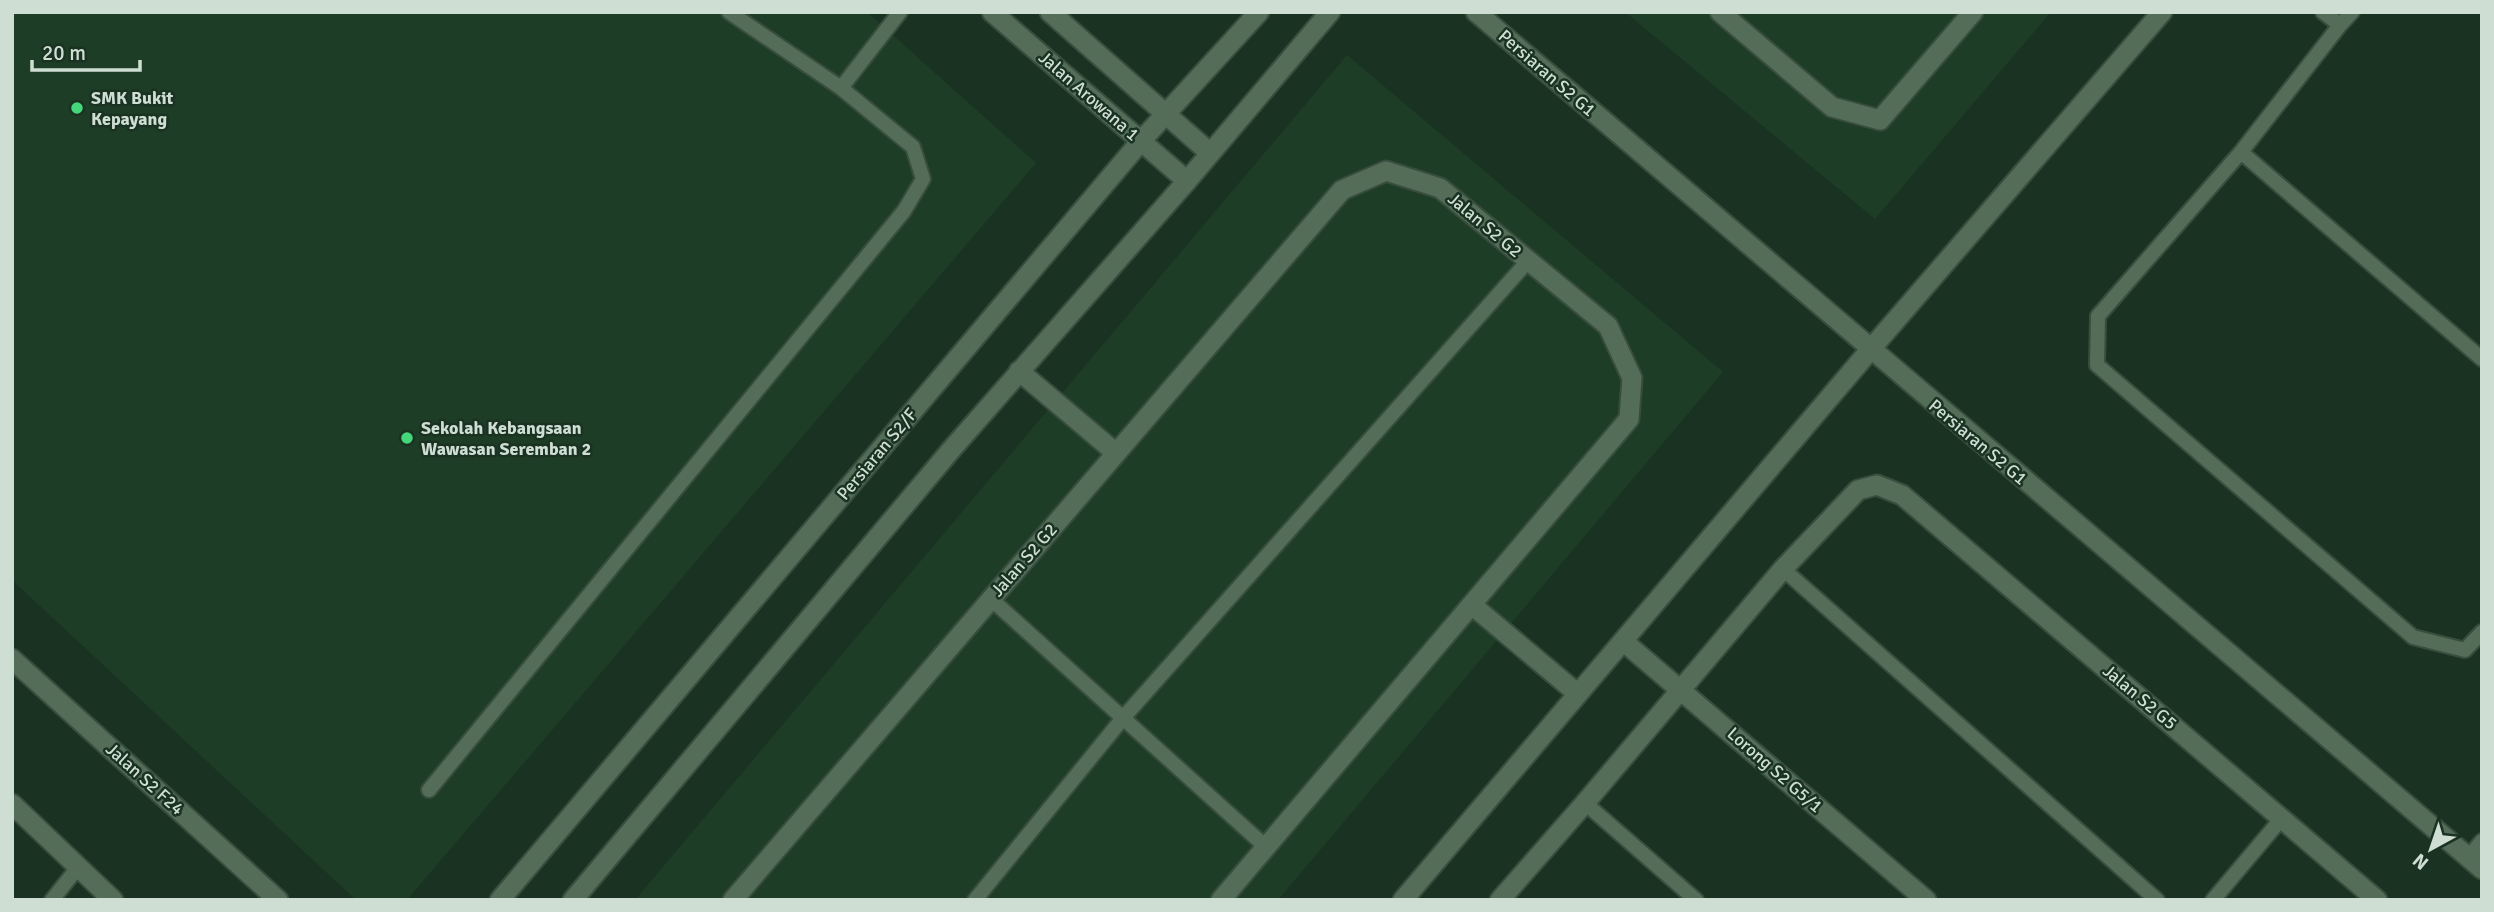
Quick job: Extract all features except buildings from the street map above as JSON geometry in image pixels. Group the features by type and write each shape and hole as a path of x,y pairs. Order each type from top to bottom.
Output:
{"street":[{"name":"Jalan Arowana 1","path":"992,12 1186,181"},
{"name":"Persiaran S2/F","path":"500,900 1141,141 1259,12"},
{"path":"573,900 1019,371 1330,12"},
{"name":"Persiaran S2 G1","path":"1476,12 2475,864"},
{"path":"1733,16 1832,107 1880,120 1973,12"},
{"path":"1403,900 1870,350 2162,12"},
{"name":"Jalan Arowana 1","path":"1055,14 1210,153"},
{"name":"Jalan S2 G2","path":"733,900 1342,190 1386,172 1440,188 1608,326 1632,378 1629,419 1221,900"},
{"path":"1019,371 1116,453"},
{"name":"Jalan S2 G5","path":"1783,569 1858,490 1877,485 1902,495 2377,900"},
{"path":"1500,900 1783,569"},
{"path":"1472,605 1578,694"},
{"name":"Lorong S2 G5/1","path":"1623,641 1926,900"},
{"name":"Jalan S2 F24","path":"12,659 278,900"},
{"path":"12,804 113,900"}],"lane":[{"path":"429,790 895,221 923,179 913,147 841,88 729,12"},
{"path":"841,88 900,12"},
{"path":"2323,12 2340,25"},
{"path":"2352,12 2241,152 2098,316 2097,365 2413,637 2465,650 2482,632"},
{"path":"2241,152 2482,359"},
{"path":"975,900 1123,718 1528,261"},
{"path":"1783,569 2157,900"},
{"path":"991,599 1266,846"},
{"path":"1585,803 1696,900"},
{"path":"2213,900 2282,818"},
{"path":"2475,864 2482,841"},
{"path":"52,900 79,866"}],"shaded area":[{"name":"Sekolah Kebangsaan Wawasan Seremban 2","path":"12,12 867,12 1036,163 407,900 356,900 12,580"},
{"path":"1625,12 2051,12 1875,219"},
{"path":"1347,55 1723,372 1278,900 635,900"}],"place":[{"name":"SMK Bukit Kepayang","path":"77,108"},
{"name":"Sekolah Kebangsaan Wawasan Seremban 2","path":"407,438"}]}
